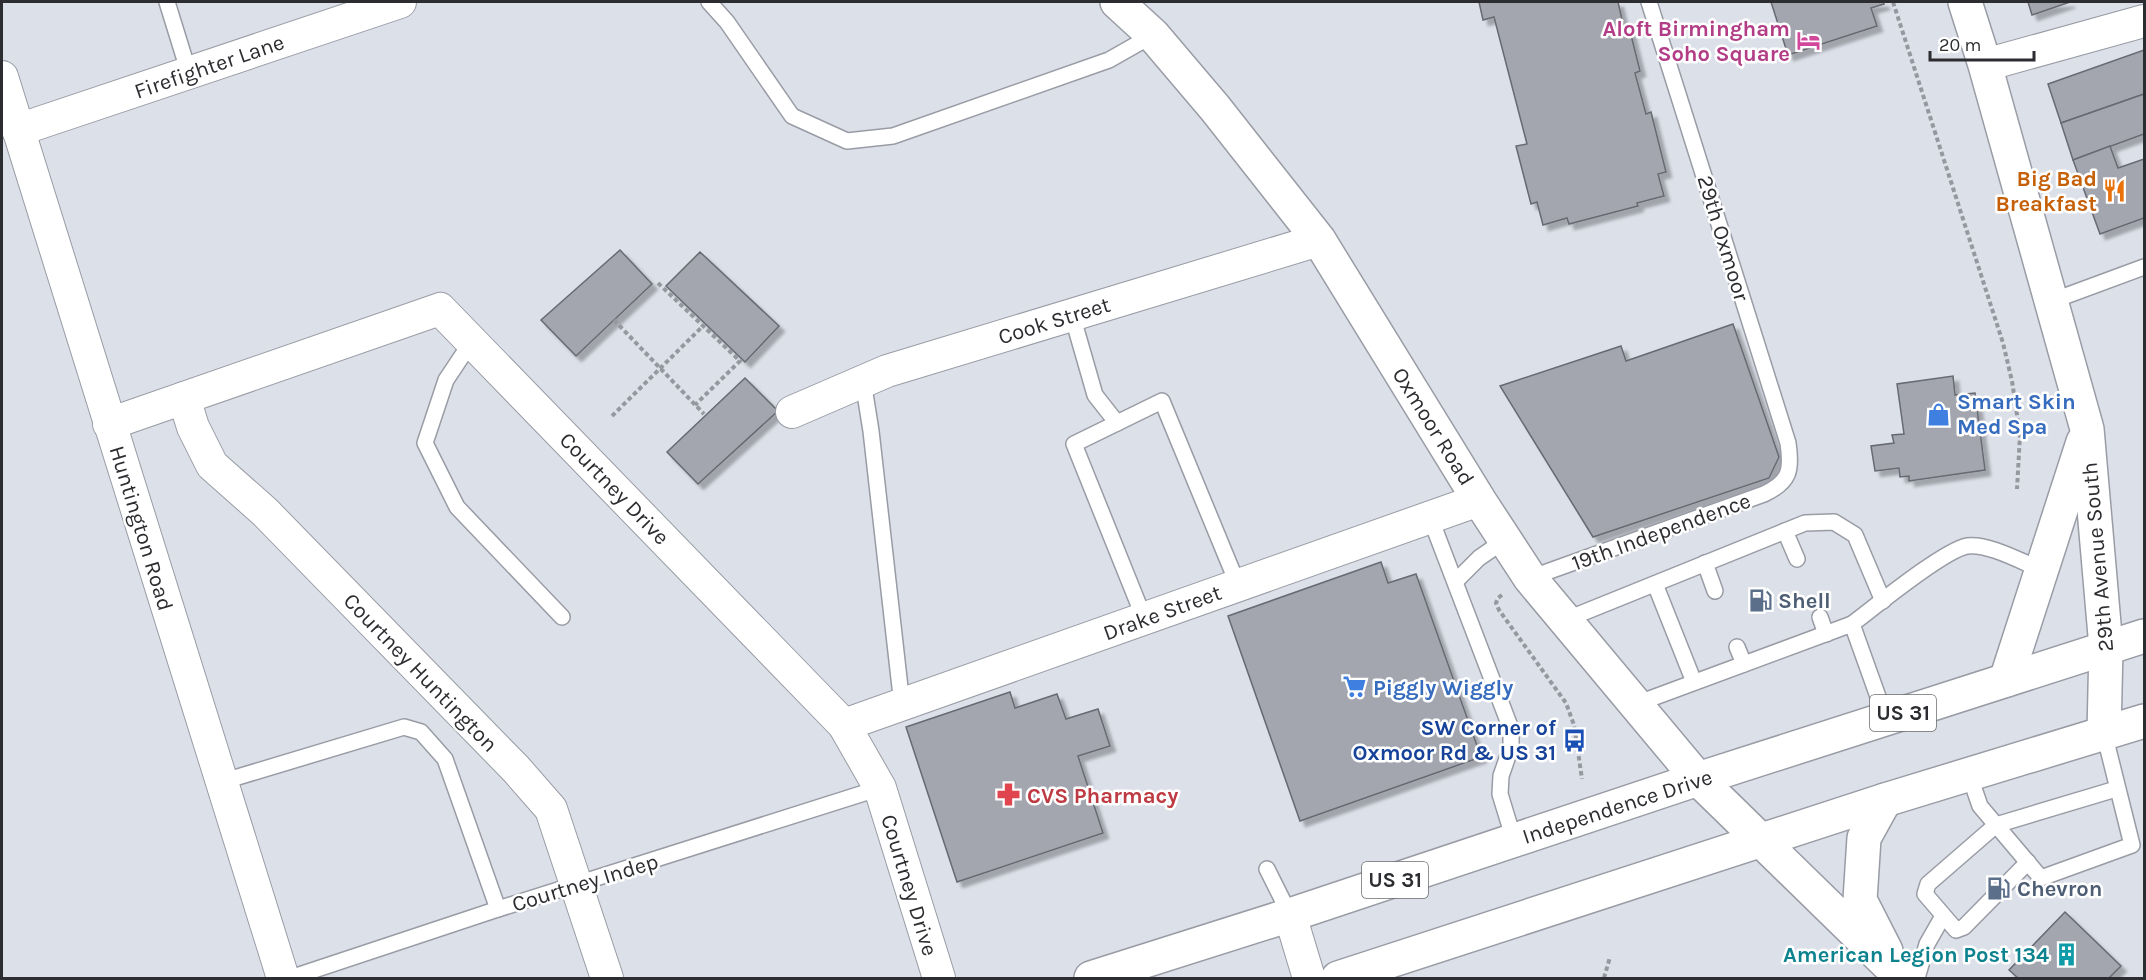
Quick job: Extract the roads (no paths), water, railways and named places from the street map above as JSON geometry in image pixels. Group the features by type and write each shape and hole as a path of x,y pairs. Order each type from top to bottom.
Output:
{"main road":[{"name":"Oxmoor Road","path":"1117,2 1153,35 1215,108 1319,240 1504,540 1517,586 1565,620 1698,779 1903,978"},
{"name":"29th Avenue South","path":"1965,2 1985,65 2087,429 2106,647 2104,733"},
{"path":"2006,680 2087,429"},
{"name":"Independence Drive","path":"1091,978 1290,915 1698,779 2145,636"},
{"path":"1338,978 1885,800 2145,721"},
{"path":"1885,800 1864,838 1860,900 1903,978"}],"street":[{"name":"Firefighter Lane","path":"18,130 400,2"},
{"path":"1985,65 2145,21"},
{"name":"Huntington Road","path":"2,77 283,978"},
{"name":"Cook Street","path":"792,412 887,371 1319,240"},
{"name":"Courtney Drive","path":"109,424 440,309 844,725 880,788 939,978"},
{"name":"Courtney Huntington","path":"184,398 193,427 212,465 265,512 516,769 551,809 607,978"},
{"name":"Drake Street","path":"844,725 1479,500"},
{"path":"1290,915 1309,978"}],"lane":[{"path":"166,2 189,73"},
{"path":"709,2 727,22 792,116 847,141 893,136 1109,60 1153,35"},
{"name":"29th Oxmoor","path":"1649,2 1788,443 1791,460 1788,476"},
{"path":"2052,301 2145,267"},
{"path":"1072,315 1095,395 1117,423"},
{"path":"472,341 446,380 425,443 457,507 562,618"},
{"path":"863,381 871,431 902,705"},
{"path":"1144,618 1074,444 1162,401 1238,585"},
{"name":"19th Independence","path":"1517,586 1764,494 1778,488 1788,476"},
{"path":"1430,517 1512,729 1511,747 1502,776 1500,794 1514,840"},
{"path":"1565,620 1804,523 1834,522 1855,535 1883,601"},
{"path":"1785,531 1797,559"},
{"path":"1456,581 1479,558 1504,540"},
{"path":"1636,704 1852,624 1944,557 1967,546 1987,548 2042,570"},
{"path":"1705,564 1715,591"},
{"path":"1655,584 1694,682"},
{"path":"1820,616 1826,634"},
{"path":"1852,624 1886,719"},
{"path":"1737,647 1744,664"},
{"path":"221,782 404,727 421,732 445,759 498,909"},
{"path":"1968,774 1980,806 2041,878 2132,845 2116,789 2104,733"},
{"name":"Courtney Indep","path":"290,978 498,909 880,788"},
{"path":"2028,862 1964,927 1956,930 1925,894 1928,884 1996,825 2116,789"},
{"path":"1267,869 1290,915"},
{"path":"1903,978 1943,916"}],"place":[{"name":"Aloft Birmingham Soho Square","path":"1808,41"},
{"name":"Big Bad Breakfast","path":"2115,191"},
{"name":"Smart Skin Med Spa","path":"1939,414"},
{"name":"Shell","path":"1760,600"},
{"name":"Piggly Wiggly","path":"1355,687"},
{"name":"SW Corner of Oxmoor Rd & US 31","path":"1574,740"},
{"name":"CVS Pharmacy","path":"1009,795"},
{"name":"Chevron","path":"1999,888"},
{"name":"American Legion Post 134","path":"2067,954"}]}
